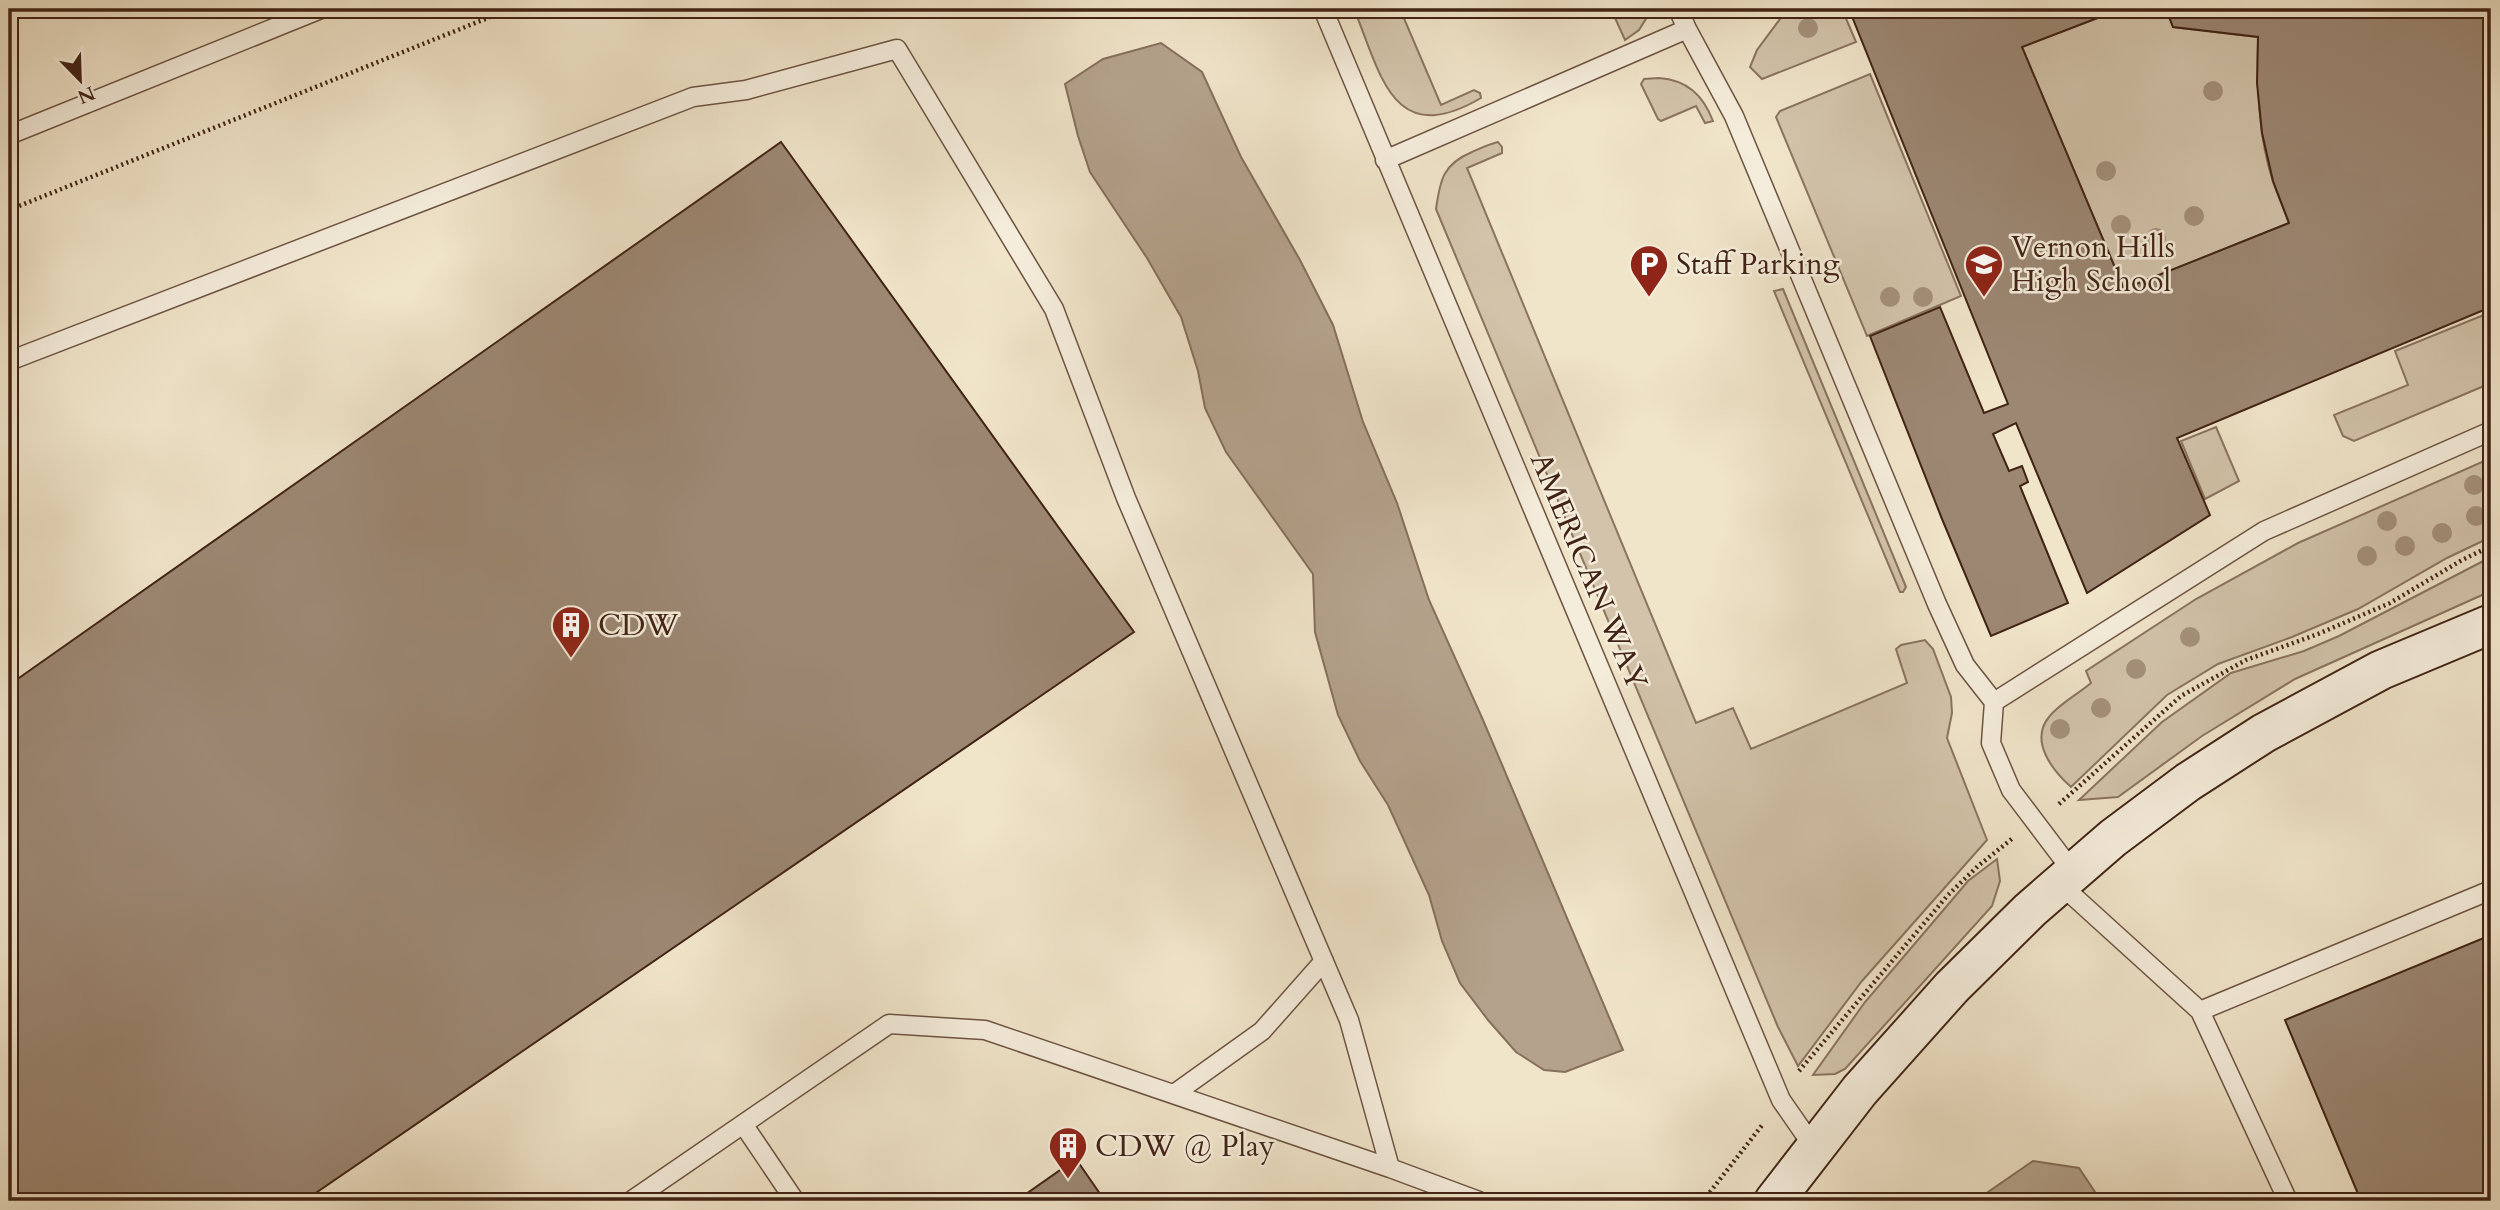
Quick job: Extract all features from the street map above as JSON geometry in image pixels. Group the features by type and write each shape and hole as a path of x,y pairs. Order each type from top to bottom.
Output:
{"street":[{"path":"1774,1201 1860,1090 1952,987 2030,910 2113,838 2188,782 2264,733 2381,670 2491,624"}],"lane":[{"path":"9,135 321,9"},
{"name":"AMERICAN WAY","path":"1323,9 1781,1100 1815,1149"},
{"path":"1678,9 1734,116 1937,604 1965,665 1994,702 1991,743 2011,790 2067,878 2200,1011 2288,1201"},
{"path":"1385,160 1687,29"},
{"path":"9,361 693,97 746,90 897,49 1054,309 1126,498 1349,1020 1390,1168"},
{"path":"1994,702 2264,531 2491,431"},
{"path":"2200,1011 2491,890"},
{"path":"1174,1094 1262,1031 1324,961"},
{"path":"631,1201 889,1024 985,1030 1479,1201"},
{"path":"743,1124 795,1201"}],"path":[{"path":"9,210 510,9"}],"shaded area":[{"path":"1354,9 1400,9 1441,105 1474,90 1480,93 1481,98 1451,112 1427,115 1409,110 1394,97 1383,79"},
{"path":"1611,9 1652,9 1639,30 1625,40"},
{"path":"1800,9 1842,9 1856,42 1762,79 1750,67 1757,50 1783,15"},
{"path":"2121,9 2166,9 2173,27 2258,37 2258,92 2264,147 2273,182 2289,223 2124,289 2022,47"},
{"path":"1161,43 1202,72 1241,157 1300,260 1333,325 1363,422 1397,503 1429,600 1623,1050 1565,1072 1544,1070 1516,1052 1460,983 1442,941 1429,895 1388,805 1360,761 1338,715 1315,632 1313,574 1226,452 1205,408 1198,371 1181,317 1147,258 1090,172 1078,136 1065,84 1103,59"},
{"path":"1870,74 1961,296 1867,336 1776,117 1780,111"},
{"path":"1659,78 1678,82 1693,90 1713,121 1705,123 1696,106 1661,121 1658,119 1641,84 1644,79"},
{"path":"1498,142 1502,153 1467,168 1696,723 1733,708 1751,749 1907,683 1896,649 1901,645 1925,640 1933,649 1951,697 1952,713 1947,738 1987,840 1862,981 1798,1066 1778,1027 1436,209 1439,190 1449,168 1462,157"},
{"path":"1783,289 1906,587 1903,592 1900,592 1774,291"},
{"path":"2491,312 2491,383 2354,441 2343,436 2334,415 2408,385 2395,351"},
{"path":"2216,427 2239,481 2205,499 2181,441"},
{"path":"2491,458 2491,537 2447,558 2358,609 2218,664 2167,695 2071,787 2057,773 2042,745 2043,726 2058,708 2091,683 2086,671 2196,599 2298,543"},
{"path":"2491,557 2491,591 2295,679 2202,736 2118,797 2079,800 2162,722 2231,673 2304,651 2339,636"},
{"path":"1997,859 2000,881 1992,906 1845,1069 1835,1074 1813,1075 1865,1002 1968,881"},
{"path":"2033,1161 2079,1168 2101,1201 1981,1201 1988,1192"}],"building":[{"name":"Vernon Hills High School","path":"1849,9 2121,9 2022,47 2124,289 2289,223 2273,181 2262,133 2257,83 2258,37 2173,27 2166,9 2491,9 2491,307 2177,438 2210,515 2087,593 2016,423 1993,434 2009,471 2022,466 2028,482 2020,486 2068,603 1991,636 1870,336 1940,307 1984,413 2008,404"},
{"name":"CDW","path":"781,142 1134,632 304,1201 9,1201 9,685"},
{"path":"2491,935 2491,1201 2361,1201 2285,1020"},
{"name":"CDW @ Play","path":"1076,1159 1105,1201 1016,1201"}],"place":[{"name":"Staff Parking","path":"1649,298"},
{"name":"Vernon Hills High School","path":"1984,298"},
{"name":"CDW","path":"571,659"},
{"name":"CDW @ Play","path":"1068,1180"}]}
